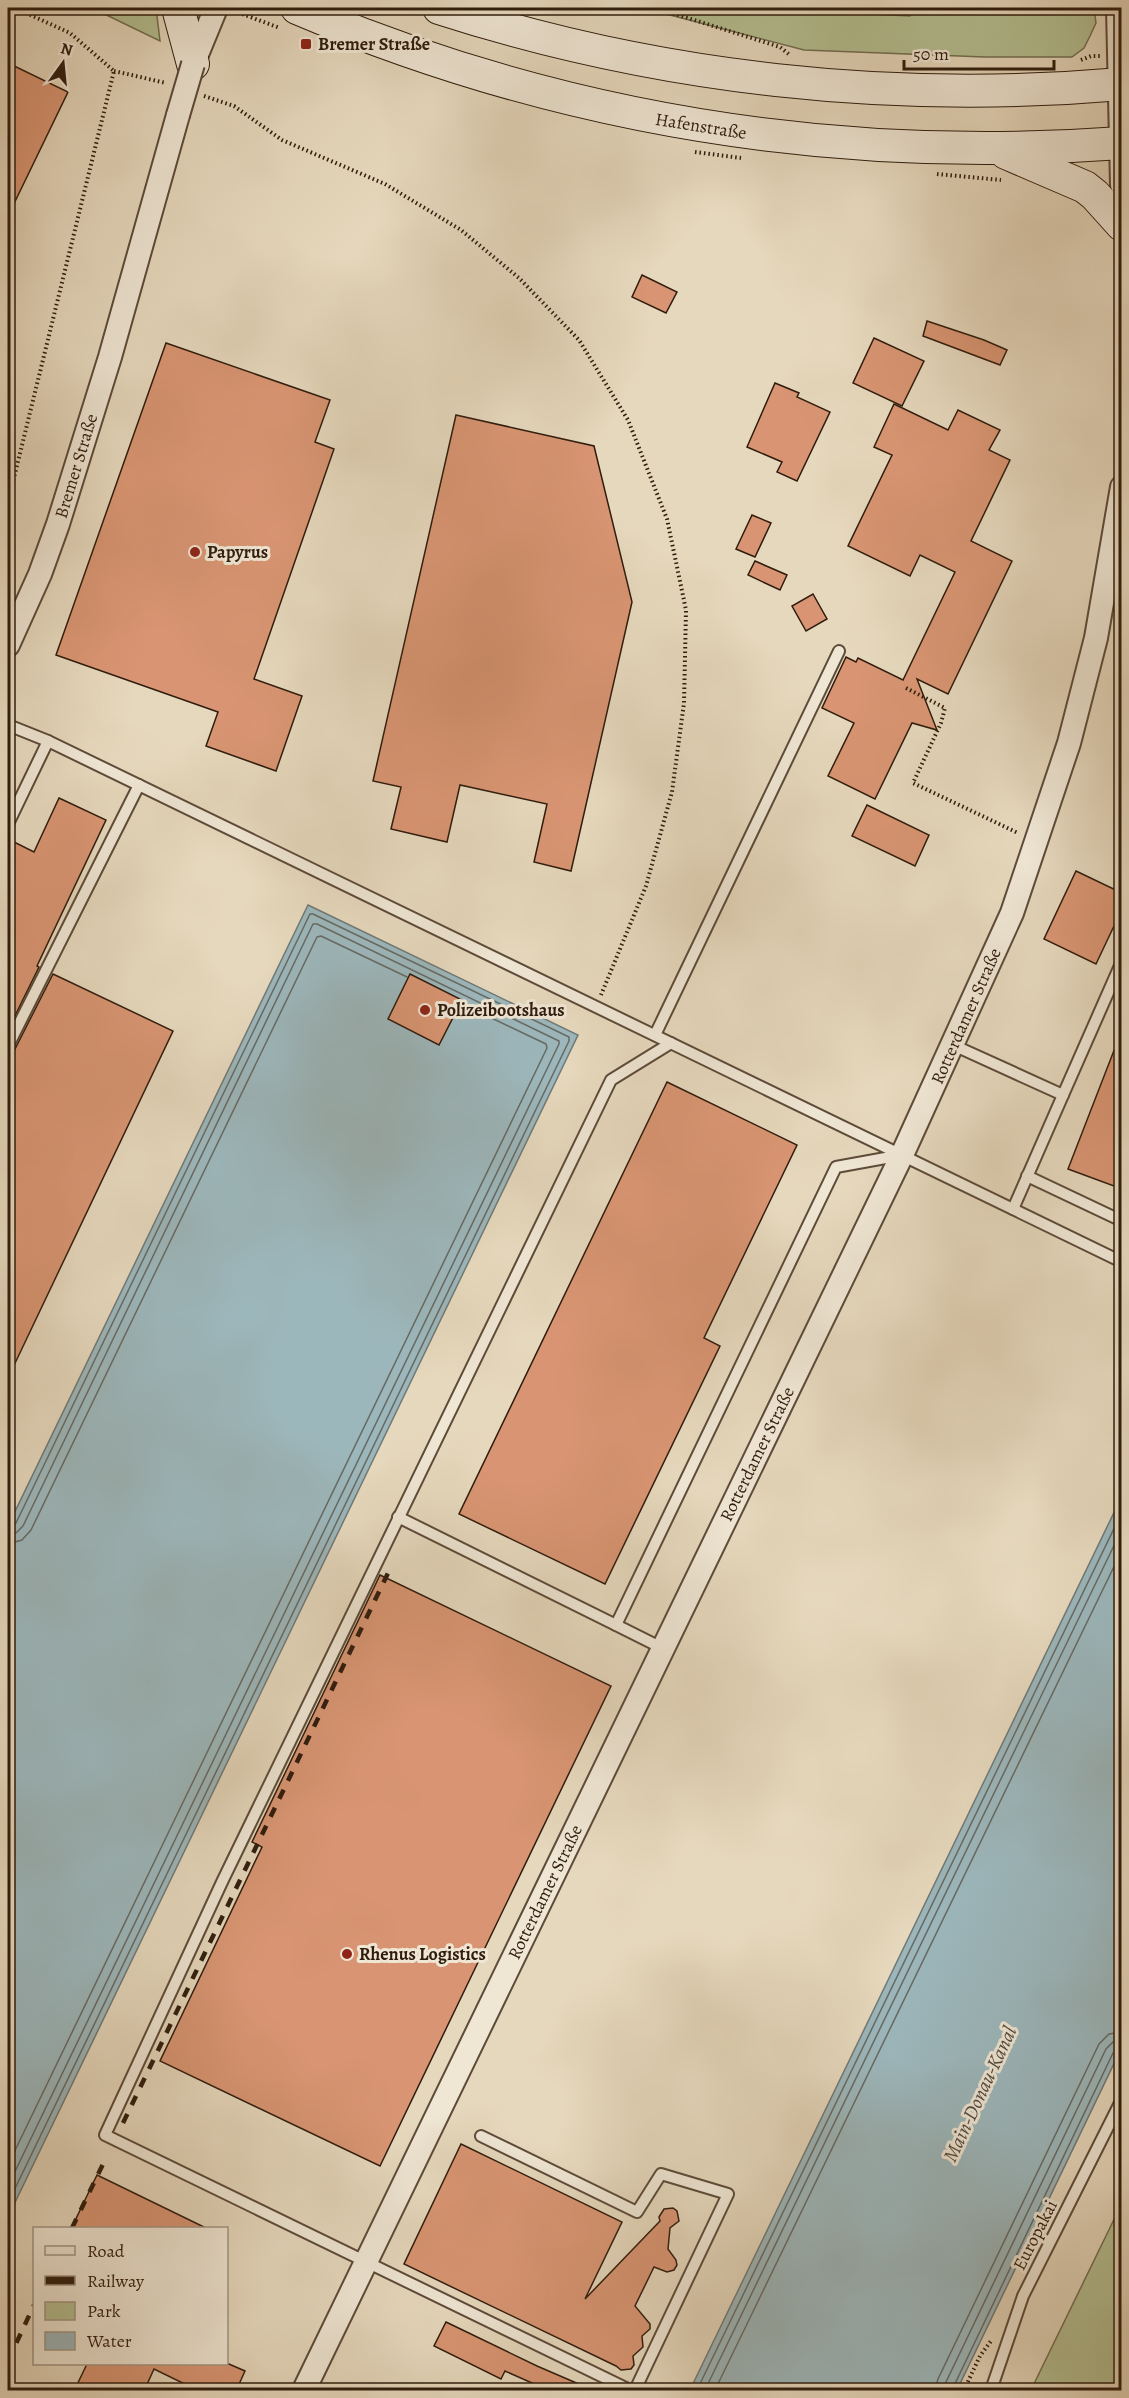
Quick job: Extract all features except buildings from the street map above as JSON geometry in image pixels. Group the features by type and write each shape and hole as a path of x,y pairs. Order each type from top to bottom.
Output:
{"main road":[{"path":"178,8 193,64"},
{"name":"Hafenstraße","path":"297,8 387,43 567,99 674,122 747,134 836,143 994,149 1121,143"},
{"path":"439,8 613,54 662,64 764,79 876,89 943,92 1017,91 1120,75"},
{"path":"994,149 1085,187 1122,225"}],"street":[{"name":"Bremer Straße","path":"8,645 58,524 110,357 193,64 216,8"},
{"path":"1118,8 1122,185"},
{"name":"Rotterdamer Straße","path":"304,2391 902,1155 1012,913 1069,743 1096,638 1122,487"}],"lane":[{"path":"655,1035 840,651"},
{"path":"8,726 48,741 1122,1262"},
{"path":"8,824 48,741"},
{"path":"8,1046 139,785"},
{"path":"1013,1209 1122,961"},
{"path":"481,2136 637,2212 661,2174 728,2194 632,2391 105,2135 222,1882 611,1080 670,1043"},
{"path":"953,1045 1063,1095"},
{"path":"616,1625 836,1167 902,1155"},
{"path":"1027,1176 1122,1221"},
{"path":"398,1517 662,1648"},
{"name":"Europakai","path":"991,2391 1023,2296 1122,2099"}],"path":[{"path":"15,8 70,33 114,71 166,84"},
{"path":"656,8 780,47 793,58 782,56"},
{"path":"1073,63 1091,56 1120,75"},
{"path":"8,502 114,71"},
{"path":"200,95 234,106 282,140 386,184 461,230 519,278 579,340 628,420 667,519 686,609 684,703 672,792 646,886 596,1006"},
{"path":"906,688 945,708 941,723 913,783 1036,842"}],"green space":[{"path":"92,8 156,8 160,41"},
{"path":"643,8 751,8 910,16 912,8 1094,8 1096,23 1084,48 1072,57 985,57 804,50"},
{"path":"1121,2205 1121,2390 1031,2390"}],"water":[{"path":"308,905 578,1035 8,2217 8,1526"},
{"name":"Main-Donau-Kanal","path":"1121,1498 1121,2049 957,2390 690,2390"}],"railway":[{"path":"123,2123 389,1571"},
{"path":"72,2227 105,2160"},
{"path":"8,2361 33,2307"}],"place":[{"name":"Bremer Straße","path":"306,44"},
{"name":"Papyrus","path":"195,552"},
{"name":"Polizeibootshaus","path":"425,1010"},
{"name":"Rhenus Logistics","path":"347,1954"}]}
